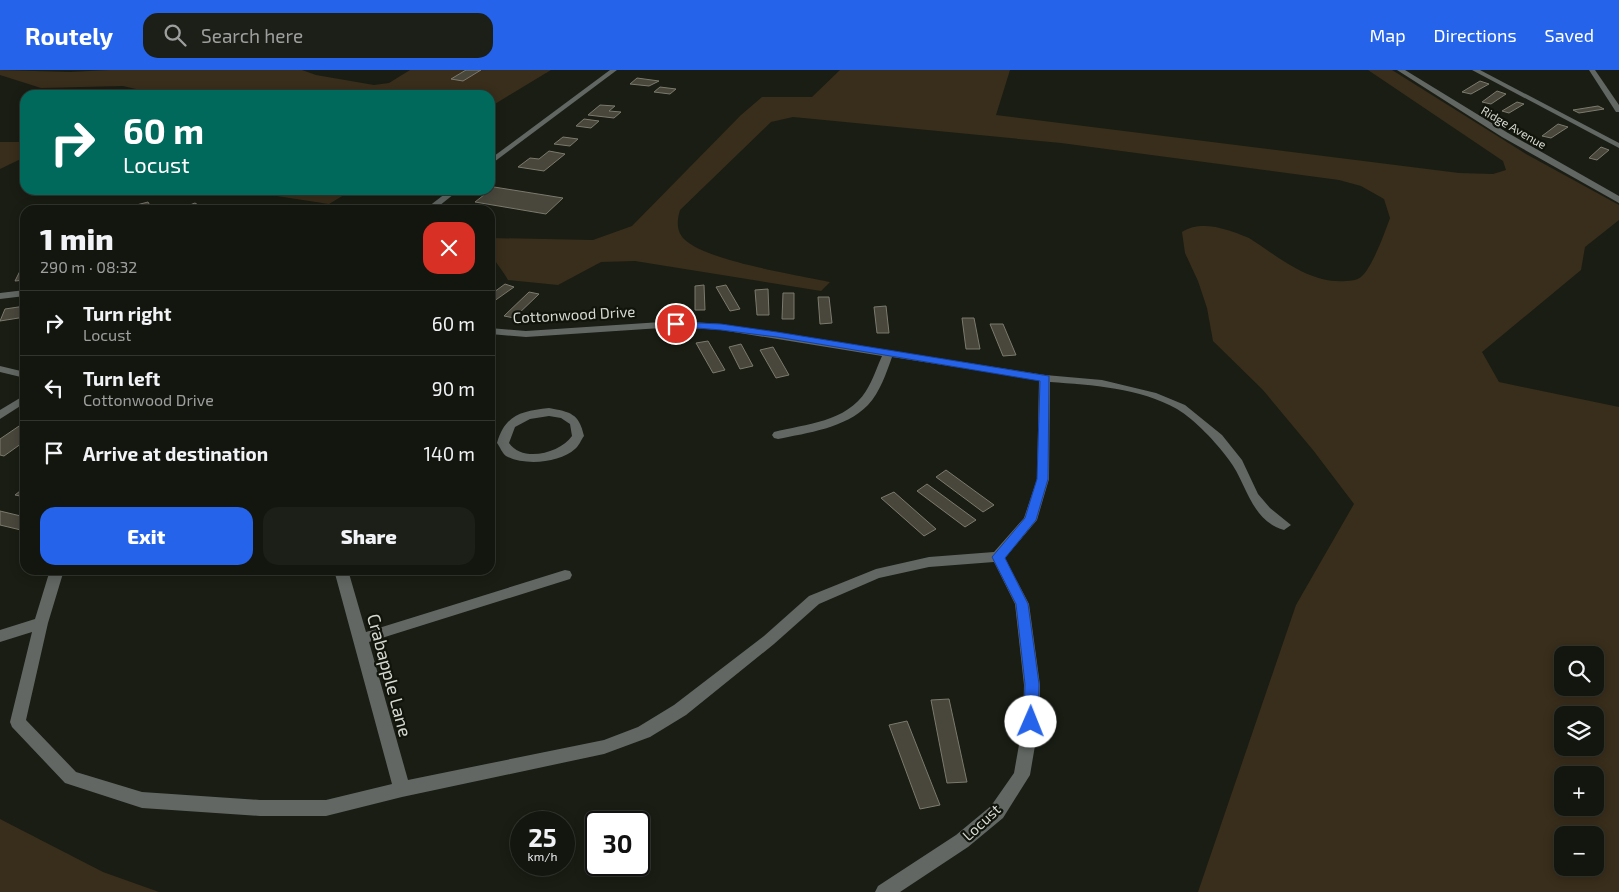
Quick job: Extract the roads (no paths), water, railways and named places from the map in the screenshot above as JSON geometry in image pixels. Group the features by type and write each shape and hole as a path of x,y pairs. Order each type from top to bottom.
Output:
{"street":[{"path":"495,159 614,70"},
{"name":"Ridge Avenue","path":"1400,70 1505,135 1619,200"},
{"path":"1475,70 1619,146"},
{"path":"1592,70 1619,110"},
{"path":"435,205 448,195"},
{"path":"0,296 20,294"},
{"name":"Cottonwood Drive","path":"495,331 526,334 676,324 712,326 1045,378 1102,383 1152,395 1181,407 1218,438 1236,460 1253,496 1265,511 1284,525"},
{"path":"778,435 808,430 836,420 856,409 871,394 888,353"},
{"path":"0,369 20,374"},
{"path":"55,575 41,623 18,722 71,778 142,800 260,808 326,808 402,789 604,747 644,732 680,710 769,640 814,600 876,574 929,562 998,557 1030,520 1040,492 1043,479 1045,378"},
{"path":"0,415 20,401"},
{"path":"549,412 565,415 577,426 578,433 574,442 562,452 530,459 513,454 506,448 503,440 508,428 512,424 535,413 549,412"},
{"path":"495,441 503,440"},
{"name":"Locust","path":"884,892 962,841 997,812 1022,775 1031,722 1032,684 1022,604 998,557"},
{"name":"Crabapple Lane","path":"342,575 402,789"},
{"path":"361,640 565,575"},
{"path":"0,636 41,623"}]}
